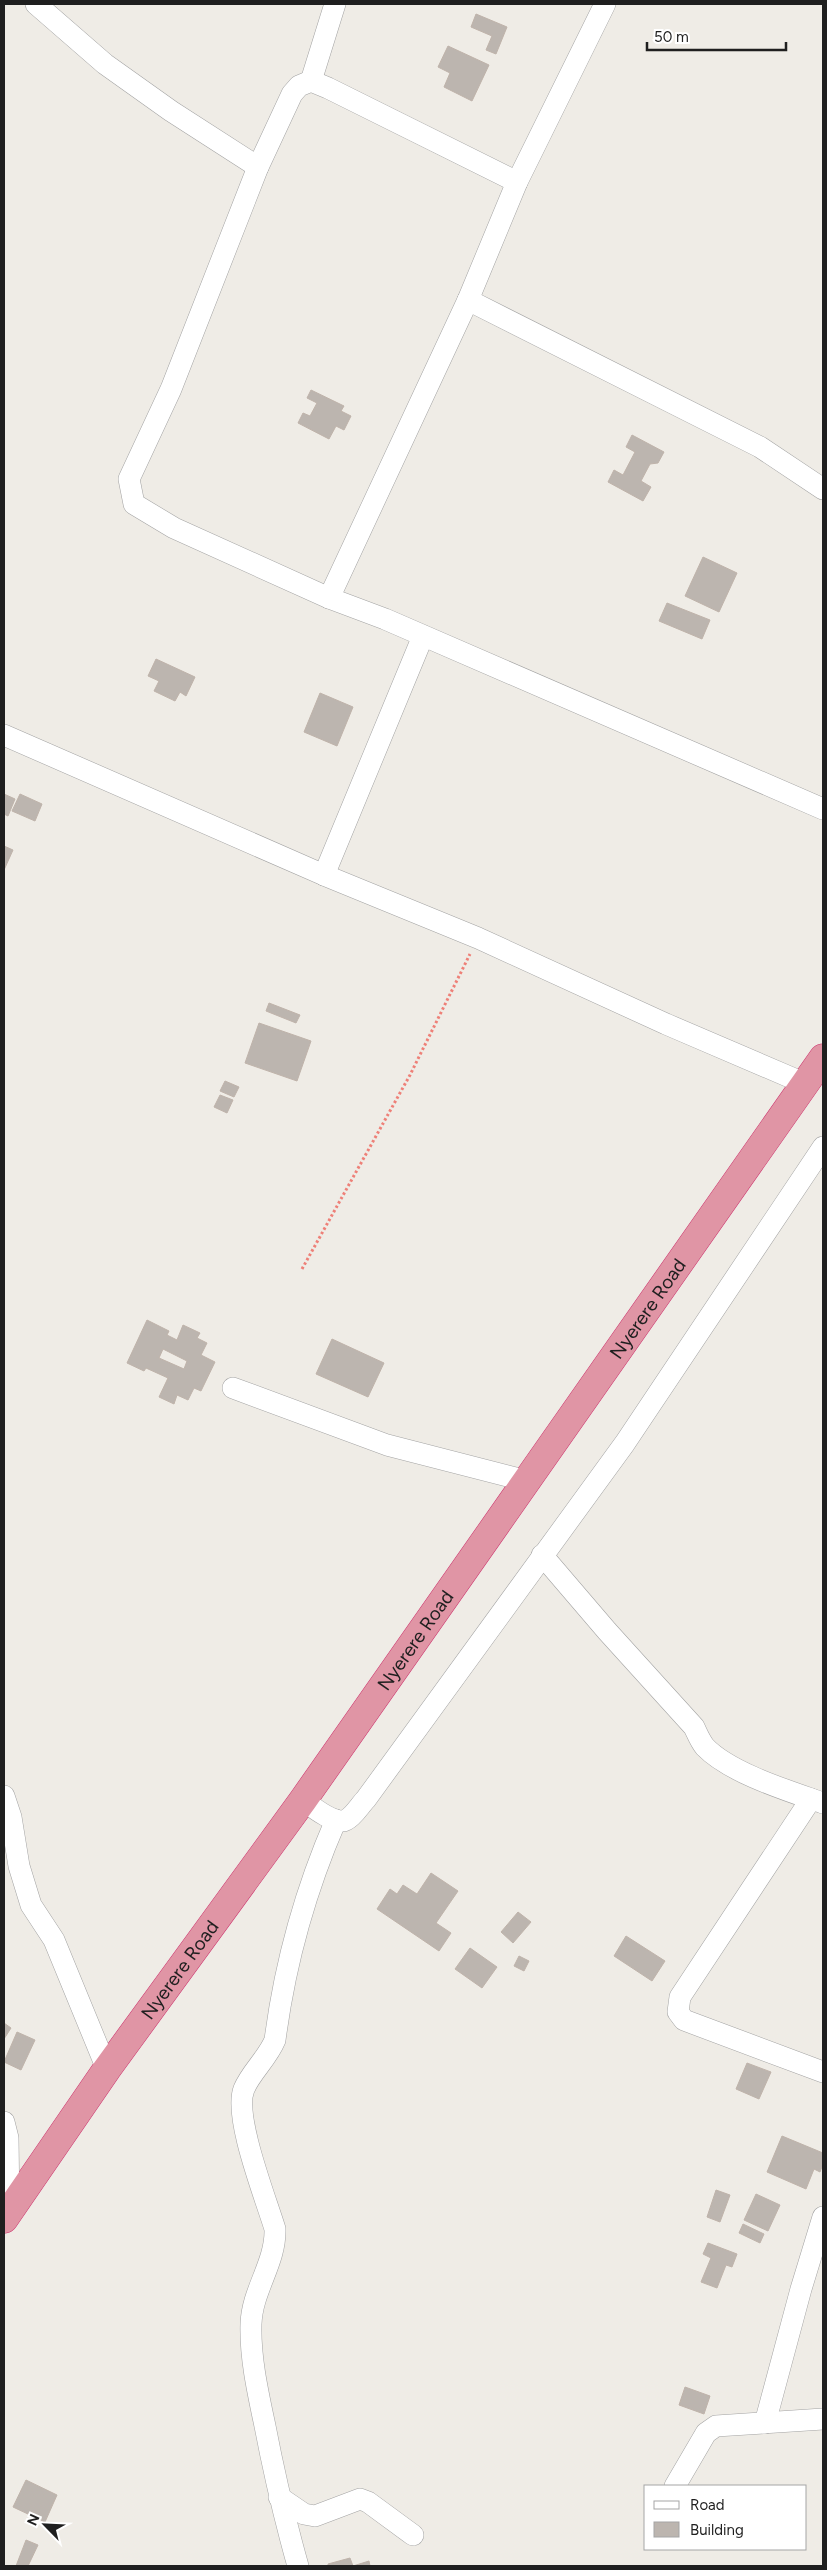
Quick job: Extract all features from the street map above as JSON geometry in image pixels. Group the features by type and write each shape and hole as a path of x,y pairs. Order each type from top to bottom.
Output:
{"highway":[{"name":"Nyerere Road","path":"6,2215 106,2069 303,1800 823,1058"}],"street":[{"path":"36,4 105,64 171,111 258,167"},
{"path":"311,81 336,4"},
{"path":"329,598 468,300 517,182 605,4"},
{"path":"517,182 311,81 299,86 292,94 258,167 171,389 129,479 130,494 134,504 141,511 174,528 329,598 423,636 823,809"},
{"path":"468,300 752,443 823,489"},
{"path":"324,874 423,636"},
{"path":"4,735 324,874 478,938 666,1024 806,1084"},
{"path":"303,1800 320,1813 336,1820 347,1820 366,1798 625,1442 823,1147"},
{"path":"233,1388 388,1444 527,1481"},
{"path":"542,1555 619,1645 694,1726 703,1745 713,1755 756,1778 817,1801 680,1996 678,2012 684,2020 823,2072"},
{"path":"4,1796 11,1817 19,1866 32,1904 54,1940 106,2069"},
{"path":"298,2566 279,2497 257,2388 251,2324 255,2300 276,2245 275,2230 247,2138 241,2102 245,2088 271,2050 275,2040 290,1953 302,1911 336,1820"},
{"path":"4,2122 8,2138 6,2215"},
{"path":"765,2423 801,2289 823,2217"},
{"path":"676,2485 706,2433 716,2426 823,2419"},
{"path":"279,2497 304,2514 315,2516 360,2499 368,2502 413,2535"}],"path":[{"path":"302,1270 410,1075 478,938"}],"building":[{"path":"476,14 507,27 496,54 486,50 492,36 471,27"},
{"path":"448,46 489,65 472,101 444,87 450,73 438,67"},
{"path":"311,390 344,406 341,411 351,416 344,430 336,426 329,439 298,423 303,413 310,416 317,403 307,398"},
{"path":"632,435 664,452 658,463 650,464 641,481 651,487 643,501 608,482 614,470 623,475 635,452 626,447"},
{"path":"703,557 737,573 719,612 685,596"},
{"path":"667,603 710,620 702,639 659,621"},
{"path":"156,659 195,677 186,696 180,692 175,701 154,691 159,681 148,676"},
{"path":"320,693 353,707 337,746 304,732"},
{"path":"4,794 15,799 8,816 4,814"},
{"path":"20,794 42,804 35,821 12,811"},
{"path":"4,846 13,850 4,870"},
{"path":"269,1003 300,1015 296,1023 266,1011"},
{"path":"259,1023 311,1041 297,1081 245,1063"},
{"path":"225,1081 239,1087 234,1097 220,1091"},
{"path":"220,1095 233,1100 227,1113 214,1107"},
{"path":"147,1320 169,1331 167,1335 177,1340 183,1325 200,1333 197,1338 207,1343 201,1355 215,1362 201,1391 194,1388 188,1400 177,1395 174,1404 159,1397 168,1378 146,1368 144,1371 127,1363","holes":["163,1349 187,1361 184,1369 159,1358"]},
{"path":"332,1339 384,1363 368,1397 316,1374"},
{"path":"431,1873 458,1891 436,1923 451,1933 439,1951 377,1909 390,1889 397,1894 403,1885 417,1894"},
{"path":"518,1912 531,1922 513,1943 501,1932"},
{"path":"626,1936 665,1961 652,1981 614,1956"},
{"path":"470,1948 497,1967 482,1988 455,1969"},
{"path":"519,1956 529,1961 524,1971 514,1966"},
{"path":"4,2023 11,2028 4,2039"},
{"path":"17,2032 35,2040 21,2070 4,2062"},
{"path":"747,2063 771,2072 759,2099 736,2089"},
{"path":"782,2136 823,2153 823,2164 820,2172 814,2169 806,2189 767,2172"},
{"path":"716,2190 730,2195 720,2222 707,2217"},
{"path":"756,2194 780,2205 768,2231 744,2220"},
{"path":"743,2224 764,2234 760,2243 739,2233"},
{"path":"708,2243 737,2254 732,2267 726,2265 717,2288 701,2282 711,2258 703,2254"},
{"path":"685,2387 710,2396 704,2414 679,2405"},
{"path":"26,2480 57,2495 45,2522 13,2507"},
{"path":"26,2540 38,2545 28,2566 16,2566"},
{"path":"350,2558 353,2566 328,2566 328,2564"},
{"path":"369,2561 370,2566 353,2566"}]}
